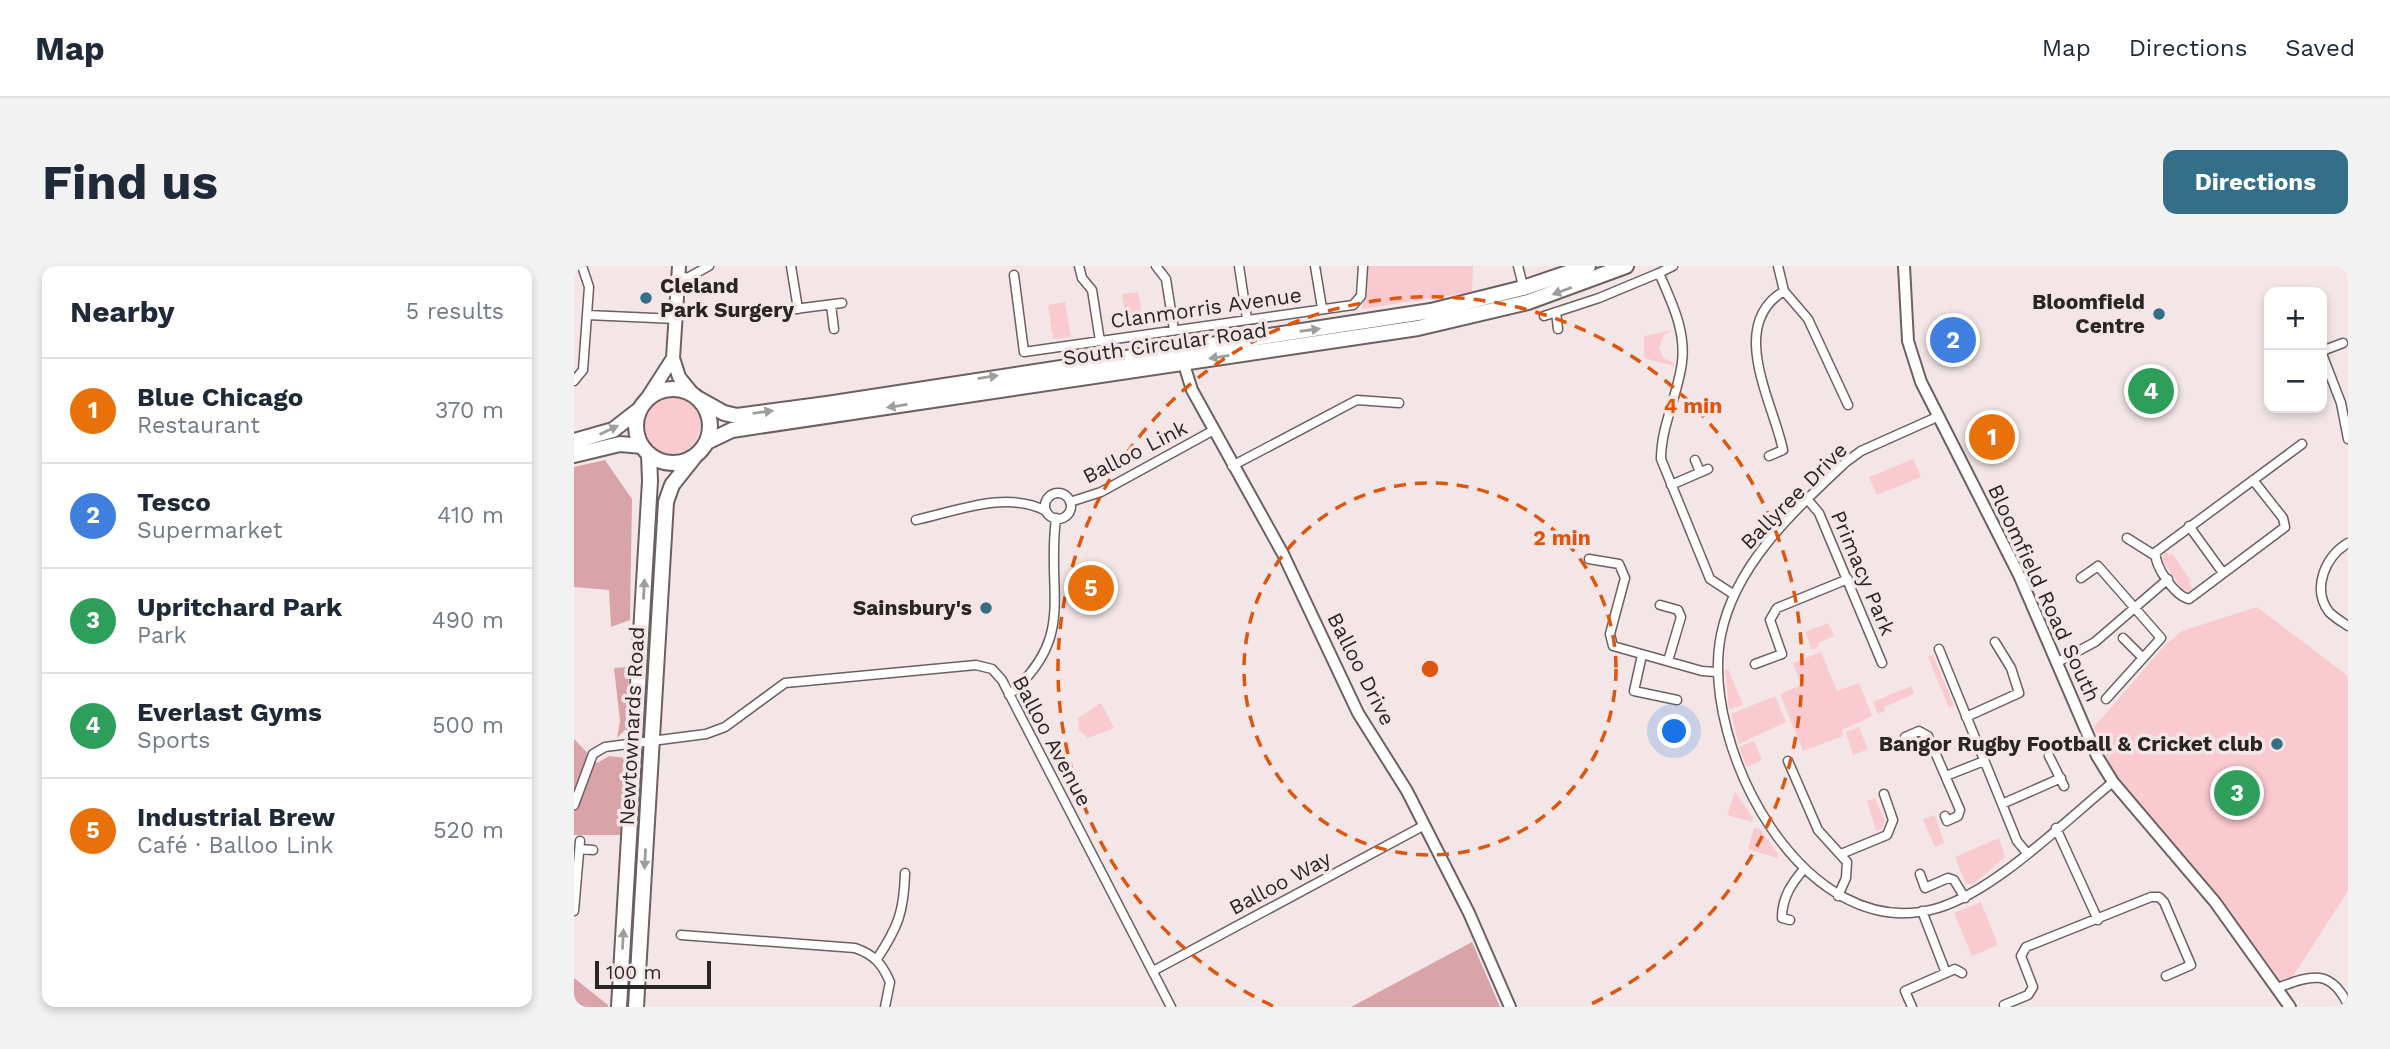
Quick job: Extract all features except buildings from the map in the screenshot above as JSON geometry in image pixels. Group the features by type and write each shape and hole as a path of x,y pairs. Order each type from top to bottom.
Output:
{"highway":[{"name":"South Circular Road","path":"1525,295 1588,266"},
{"name":"South Circular Road","path":"707,442 732,430 1525,295 1626,266"},
{"name":"South Circular Road","path":"696,396 724,413 737,416 1077,363 1182,355"},
{"path":"574,441 612,430 664,390 674,388 696,396 710,419 707,442 695,456 676,463 667,462 645,450 620,444 574,455"},
{"path":"643,405 636,421 645,450"},
{"name":"Newtownards Road","path":"636,1007 650,481 645,450"},
{"name":"Newtownards Road","path":"619,1007 628,856 656,663 666,502 672,485 695,456"}],"main road":[{"path":"679,272 673,358 679,377 696,396"},
{"path":"643,405 673,358"}],"street":[{"path":"574,381 583,370 587,315 589,281 582,266"},
{"path":"679,272 689,277 708,266"},
{"path":"792,266 798,309"},
{"path":"1079,266 1082,278 1092,290 1100,341"},
{"path":"1156,266 1166,279 1174,330"},
{"path":"1239,266 1247,319"},
{"path":"1315,266 1322,308"},
{"name":"Clanmorris Avenue","path":"1014,275 1024,352 1353,304 1361,296 1363,266"},
{"path":"1518,266 1525,295"},
{"path":"1544,316 1673,266"},
{"path":"1778,266 1784,291 1808,319 1848,405"},
{"name":"Bloomfield Road South","path":"1904,266 1904,313 1909,345 1937,417 2014,565 2097,756 2113,782 2215,902 2290,1007"},
{"path":"1659,273 1677,314 1682,354 1661,445 1661,459 1710,579 1733,594"},
{"path":"1769,456 1783,450 1762,387 1756,356 1760,314 1766,303 1784,291"},
{"path":"771,312 842,303"},
{"path":"831,305 834,329"},
{"path":"1556,312 1558,329"},
{"path":"587,315 677,319"},
{"path":"2327,351 2343,343"},
{"name":"Balloo Drive","path":"1182,355 1192,390 1283,554 1358,713 1407,791 1469,913 1510,1007"},
{"path":"2327,366 2341,403 2348,439"},
{"path":"1232,466 1357,400 1399,403"},
{"name":"Ballyree Drive","path":"1937,417 1854,455 1762,549 1733,594 1721,634 1716,672 1720,710 1753,799 1804,869 1838,896 1870,908 1922,911 1965,898 1982,889 2113,782"},
{"name":"Balloo Link","path":"1070,502 1101,492 1214,430"},
{"path":"2154,555 2189,526 2302,444"},
{"path":"1671,485 1704,470 1695,460"},
{"path":"2127,538 2154,555 2180,597 2189,599 2285,527 2283,519 2253,480"},
{"path":"1046,511 1046,503 1054,494 1063,494 1070,502 1067,515 1056,519"},
{"name":"Primacy Park","path":"1808,500 1819,513 1882,663"},
{"path":"916,520 990,503 1022,502 1046,511 1056,519"},
{"path":"1009,695 1040,666 1054,624 1053,542 1056,519"},
{"path":"2189,526 2223,573"},
{"path":"2348,543 2335,551 2323,571 2322,597 2330,612 2348,626"},
{"path":"1589,559 1619,564 1624,570 1625,578 1609,641 1613,646 1716,672"},
{"path":"2081,578 2098,566 2161,638 2106,699"},
{"path":"1755,664 1782,654 1770,620 1777,608 1848,579"},
{"path":"2056,663 2077,655 2168,579"},
{"path":"1660,605 1678,610 1681,617 1668,662"},
{"path":"2123,638 2142,657"},
{"path":"1966,717 2018,693 2019,687 2011,668 1996,642"},
{"path":"1939,649 2017,841 2027,853"},
{"path":"1642,655 1634,691 1677,700"},
{"name":"Balloo Avenue","path":"574,806 593,754 605,747 706,734 725,727 785,683 976,666 992,669 1002,680 1171,1007"},
{"path":"1905,737 1919,731 1928,736 1960,810 1958,816 1947,821 1945,816"},
{"path":"2002,804 2062,782 2049,756"},
{"path":"1788,761 1815,825 1841,854 1847,872 1838,896"},
{"path":"1946,776 1984,761"},
{"path":"1841,854 1887,835 1893,820 1884,794"},
{"name":"Balloo Way","path":"1153,971 1423,826"},
{"path":"2056,828 2098,920"},
{"path":"574,911 580,845 593,850"},
{"path":"1790,920 1783,918 1782,909 1790,886 1804,869"},
{"path":"877,960 897,929 904,902 905,873"},
{"path":"1920,874 1925,888 1948,878 1954,880 1965,898"},
{"path":"2004,1004 2028,995 2033,987 2022,950 2151,897 2159,897 2191,965 2166,976"},
{"path":"1922,911 1946,973"},
{"path":"681,935 855,948 877,960 890,982 885,1007"},
{"path":"1912,1007 1905,991 1955,969 1962,973"},
{"path":"2277,988 2305,978 2321,977 2341,990 2348,1005"}],"shaded area":[{"path":"1367,266 1473,266 1472,292 1362,309"},
{"path":"1138,292 1144,326 1127,328 1122,294"},
{"path":"1065,302 1071,337 1053,339 1048,305"},
{"path":"1673,330 1664,335 1659,347 1663,358 1674,363 1674,366 1644,358 1644,336"},
{"path":"671,394 688,399 696,407 701,424 696,441 688,449 671,454 654,449 646,441 641,424 646,407 654,399"},
{"path":"1913,459 1921,477 1877,495 1869,477"},
{"path":"605,460 632,499 630,620 611,627 609,590 574,587 574,467"},
{"path":"2165,550 2169,555 2172,553 2191,581 2189,583 2193,589 2188,592 2181,588 2162,560"},
{"path":"2257,607 2348,676 2348,891 2291,979 2281,984 2213,889 2118,784 2094,727 2167,643 2182,631"},
{"path":"1828,623 1834,636 1818,643 1819,646 1812,650 1805,632"},
{"path":"1821,652 1837,691 1859,683 1872,716 1842,730 1843,736 1803,751 1780,694 1801,685 1793,663"},
{"path":"1933,655 1954,706 1949,708 1928,657"},
{"path":"629,667 627,728 617,738 620,721 614,668"},
{"path":"1725,669 1728,669 1743,705 1729,709"},
{"path":"1911,686 1914,694 1884,707 1885,711 1878,714 1873,702"},
{"path":"1775,696 1786,722 1739,744 1731,714"},
{"path":"1101,703 1114,728 1088,738 1079,730 1078,718"},
{"path":"1859,727 1868,749 1853,755 1846,732"},
{"path":"574,739 597,763 609,756 626,758 622,835 574,835"},
{"path":"1754,741 1762,760 1747,767 1739,747"},
{"path":"644,752 631,1007 625,1007"},
{"path":"1735,792 1753,818 1752,822 1727,815"},
{"path":"1875,798 1885,821 1881,830 1876,831 1867,801"},
{"path":"1935,815 1944,843 1935,847 1923,819"},
{"path":"1754,828 1760,829 1778,854 1777,858 1748,849"},
{"path":"1999,838 2005,857 1975,883 1971,885 1965,882 1955,857"},
{"path":"1981,902 1998,945 1972,956 1954,913"},
{"path":"1472,942 1500,1007 1351,1007"},
{"path":"574,978 608,1005 608,1007 574,1007"}],"place":[{"name":"Cleland Park Surgery","path":"646,298"},
{"name":"Bloomfield Centre","path":"2159,314"},
{"name":"Tesco","path":"1953,340"},
{"name":"Everlast Gyms","path":"2151,391"},
{"name":"Blue Chicago","path":"1992,437"},
{"name":"Industrial Brew","path":"1091,588"},
{"name":"Sainsbury's","path":"986,608"},
{"name":"Bangor Rugby Football & Cricket club","path":"2277,744"},
{"name":"Upritchard Park","path":"2237,793"}]}
